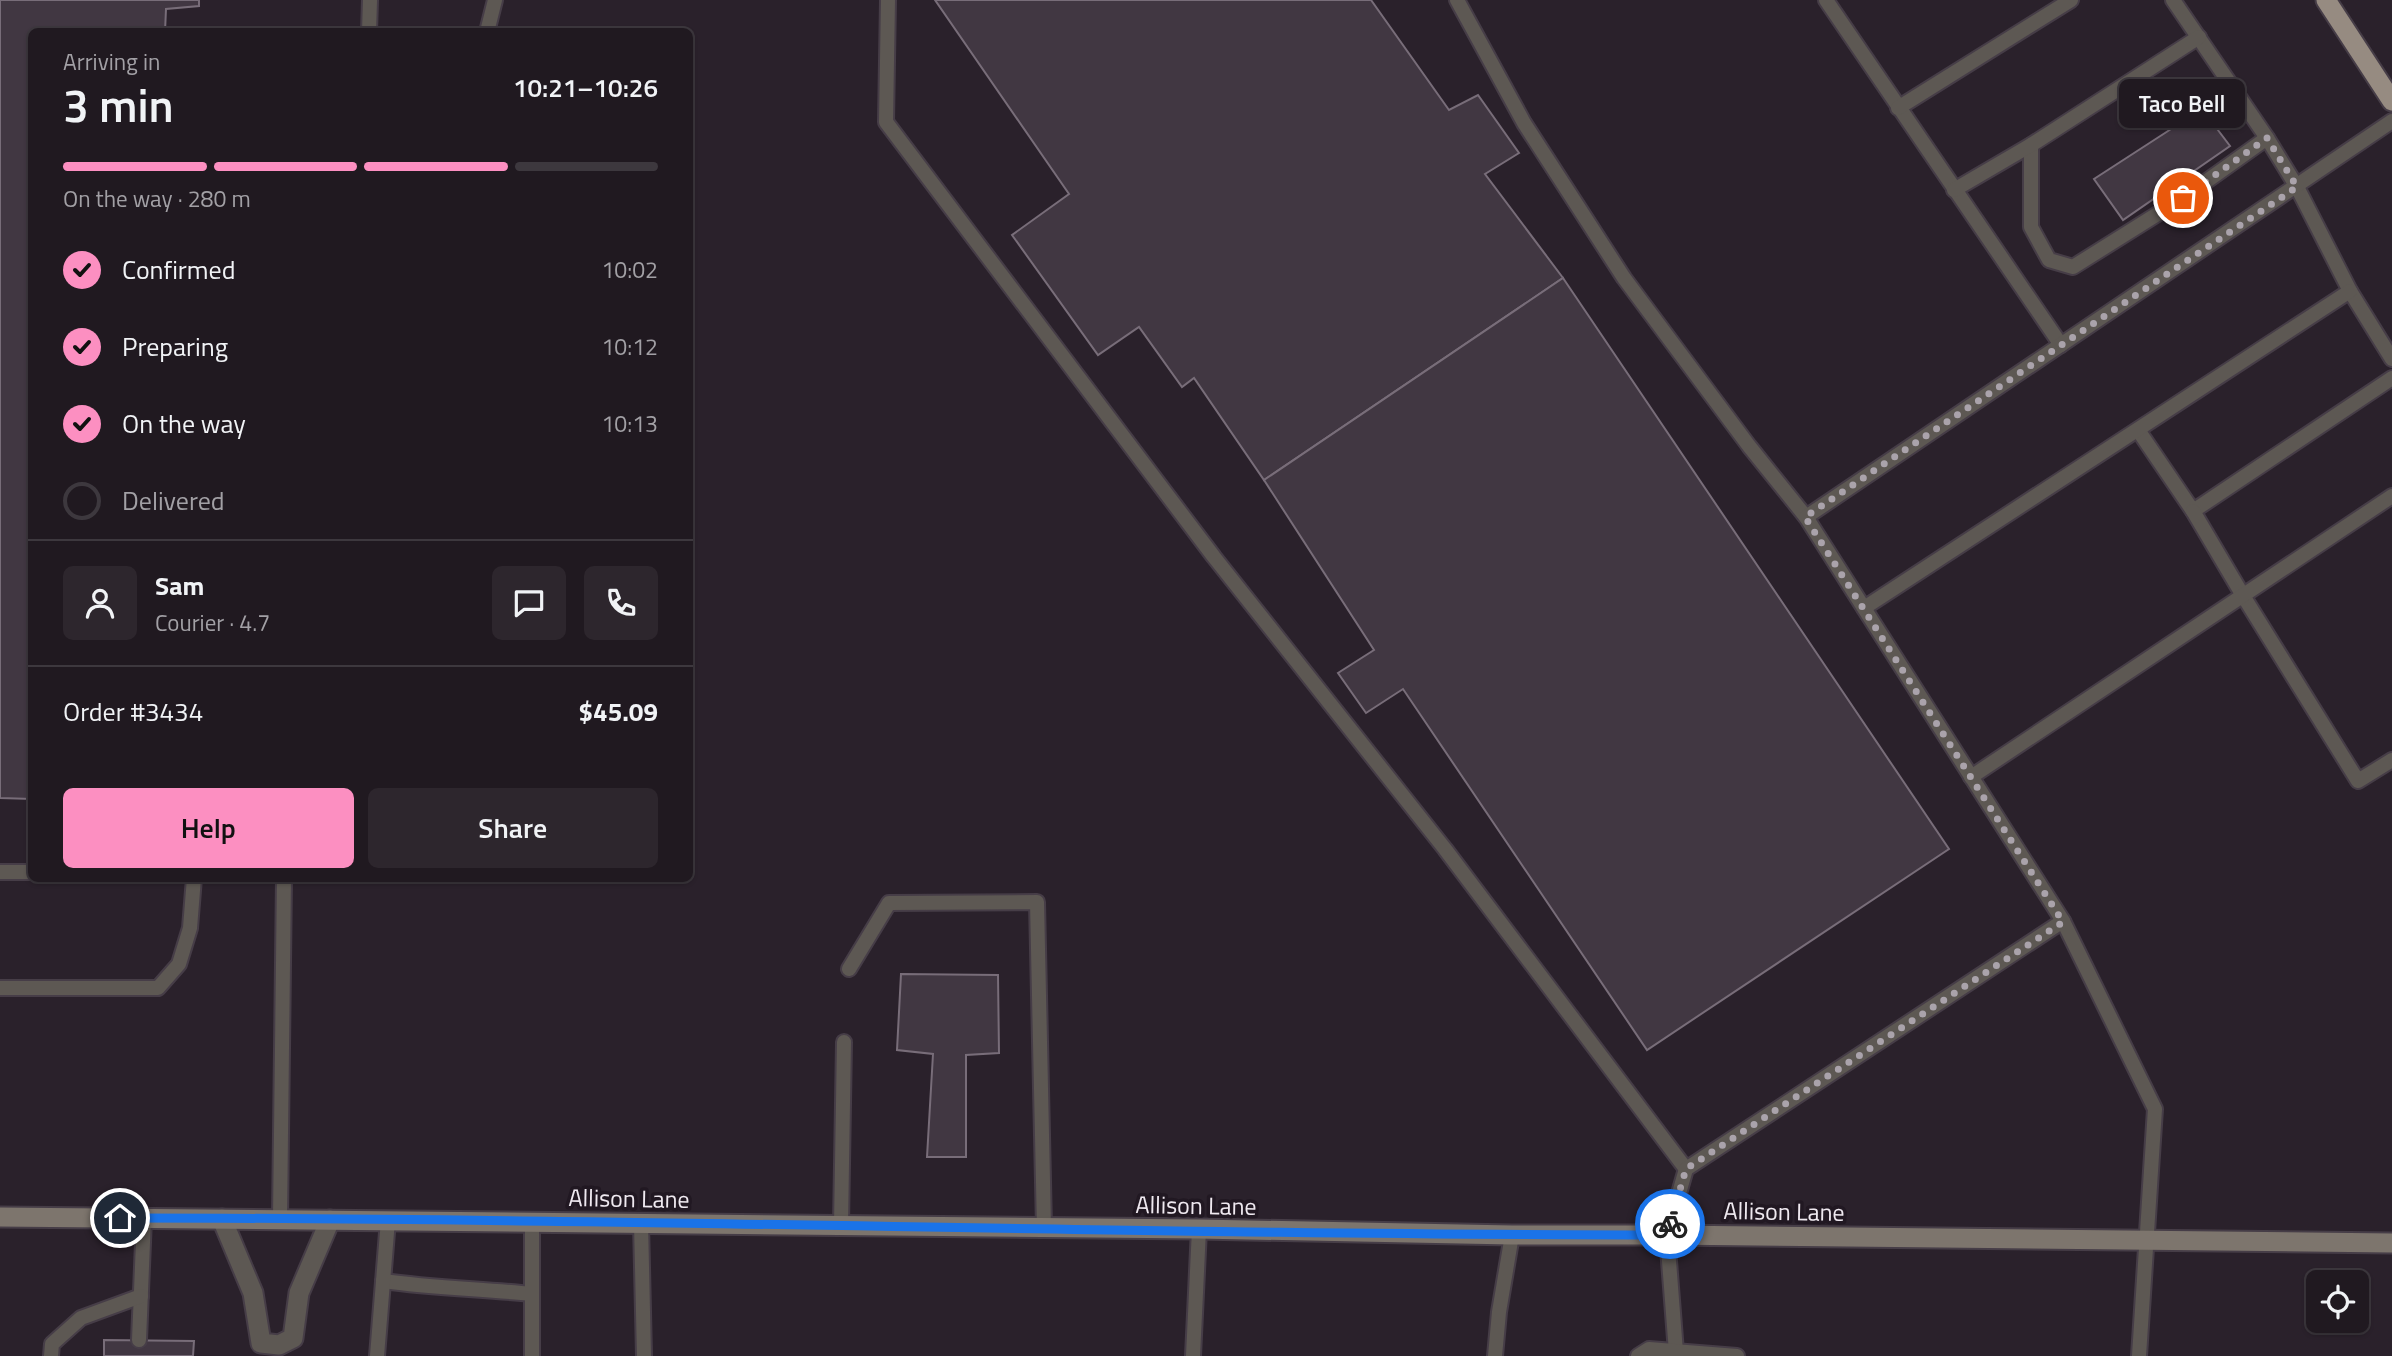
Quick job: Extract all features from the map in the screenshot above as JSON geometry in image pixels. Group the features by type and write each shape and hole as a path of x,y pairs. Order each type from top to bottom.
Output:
{"main road":[{"path":"2326,0 2392,101"},
{"name":"Allison Lane","path":"0,1217 2392,1243"}],"street":[{"path":"222,1219 253,1293 261,1343 279,1350 293,1338 299,1293 330,1220"}],"lane":[{"path":"369,28 370,0"},
{"path":"488,28 495,0"},
{"path":"888,0 886,122 1214,557 1445,849 1686,1169"},
{"path":"1457,0 1524,123 1624,278 1805,517 2063,922 2155,1109 2138,1356"},
{"path":"1826,0 2061,345"},
{"path":"1898,108 2071,0"},
{"path":"2173,0 2297,187 2350,291 2392,359"},
{"path":"1954,190 2031,145 2199,37"},
{"path":"1805,517 2392,121"},
{"path":"2031,145 2031,227 2049,260 2073,267 2183,198 2267,138"},
{"path":"1864,608 2350,291"},
{"path":"2193,511 2392,378"},
{"path":"2138,430 2193,511 2358,781 2392,760"},
{"path":"1971,777 2392,496"},
{"path":"0,872 28,872"},
{"path":"0,988 158,988 179,964 190,928 194,882"},
{"path":"280,1219 284,882"},
{"path":"849,969 889,903 1037,902 1044,1228"},
{"path":"1676,1352 1667,1235 1686,1169 2063,922"},
{"path":"841,1226 844,1042"},
{"path":"139,1340 144,1218"},
{"path":"377,1356 388,1220"},
{"path":"532,1222 532,1356"},
{"path":"641,1223 644,1356"},
{"path":"1194,1356 1199,1229"},
{"path":"1495,1356 1499,1312 1513,1235"},
{"path":"383,1281 532,1294"},
{"path":"51,1356 52,1344 81,1318 141,1296"},
{"path":"1638,1356 1649,1349 1737,1356"}],"building":[{"path":"0,0 199,0 199,6 166,9 165,28 28,28 28,799 0,798"},
{"path":"935,0 1371,0 1449,110 1478,95 1519,153 1485,174 1563,278 1264,480 1194,378 1182,387 1139,327 1098,355 1012,235 1069,194"},
{"path":"2202,109 2230,146 2123,220 2094,179"},
{"path":"1563,278 1949,849 1647,1050 1403,689 1366,713 1338,673 1374,650 1264,480"},
{"path":"901,974 998,975 999,1053 966,1055 966,1157 927,1157 933,1054 897,1050"},
{"path":"104,1340 194,1341 193,1356 104,1356"}],"way so far":[{"path":"1670,1224 1686,1169 2063,922 1805,517 2297,187 2267,138 2183,198"}],"place":[{"name":"Taco Bell","path":"2183,198"}],"route":[{"path":"120,1218 1199,1229 1513,1235 1667,1235 1670,1224"}]}
